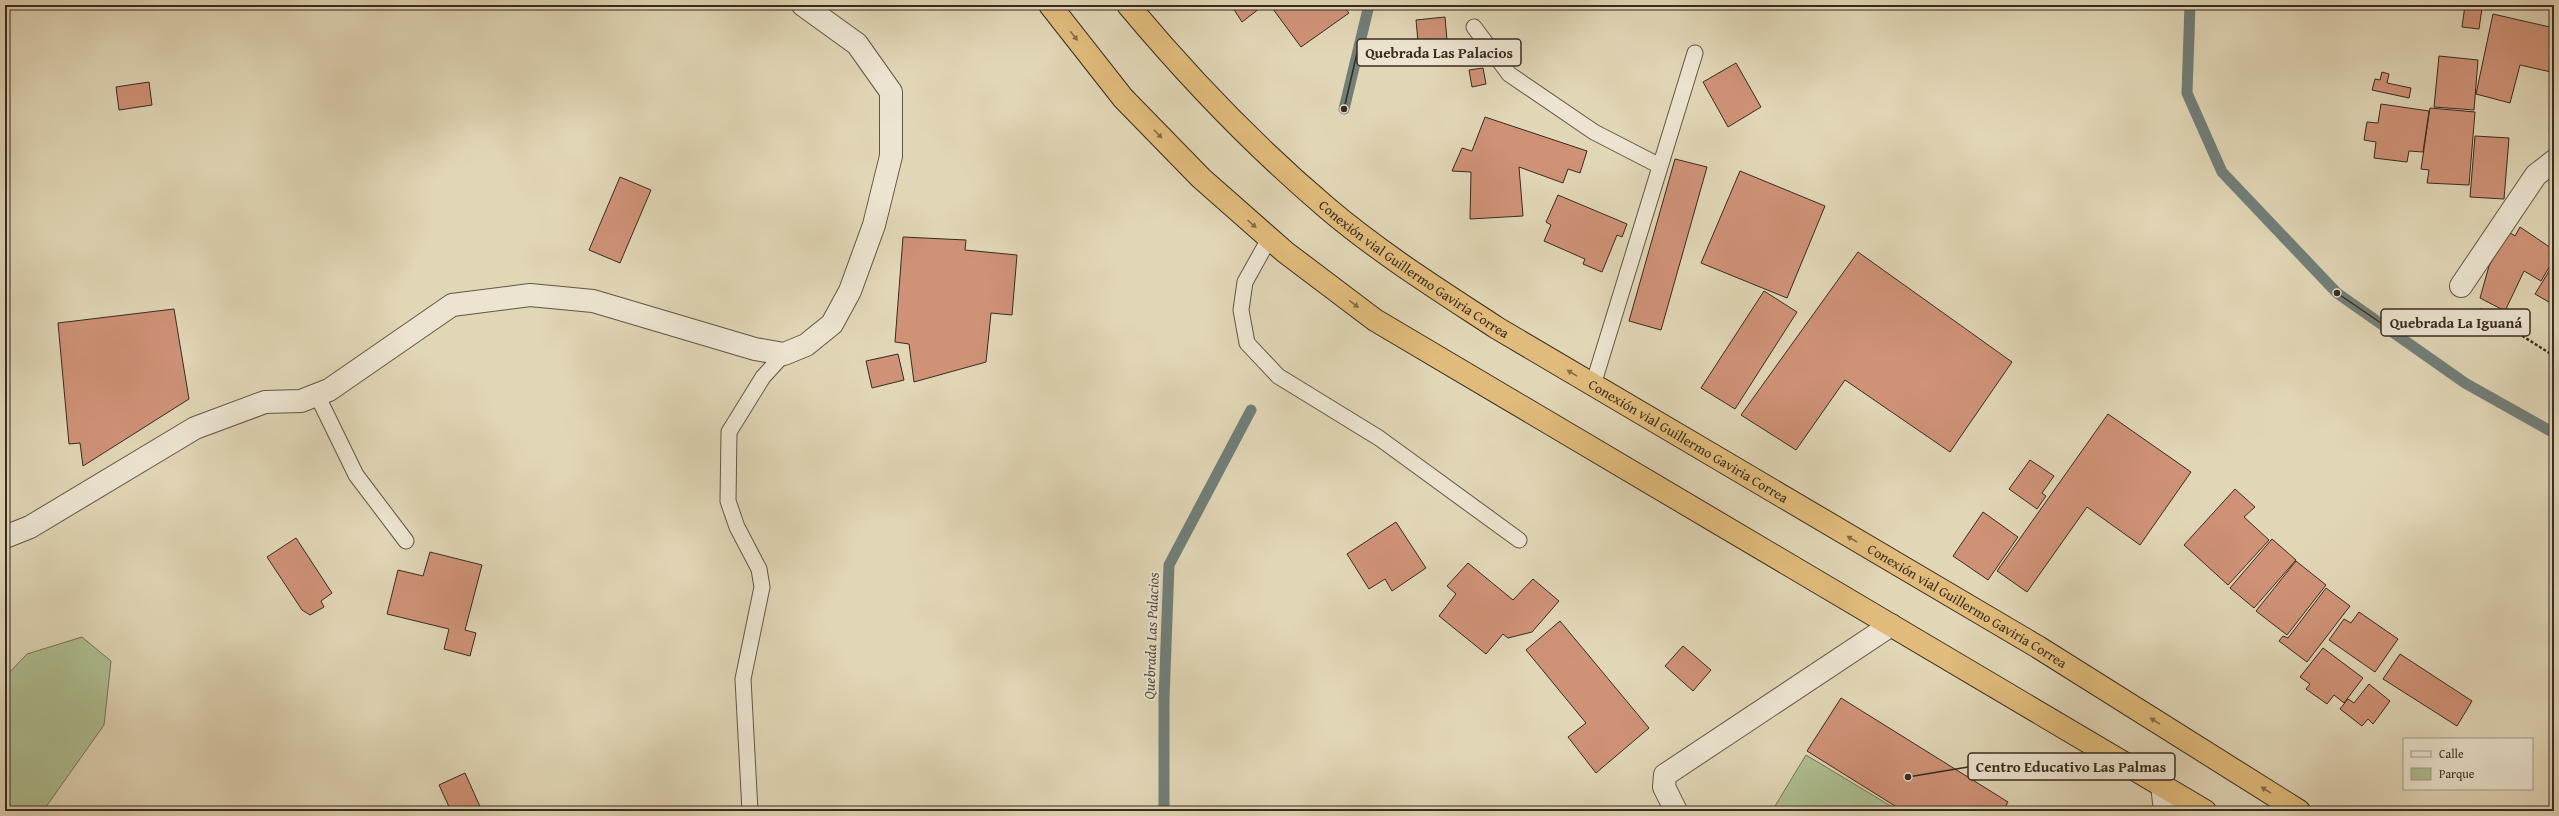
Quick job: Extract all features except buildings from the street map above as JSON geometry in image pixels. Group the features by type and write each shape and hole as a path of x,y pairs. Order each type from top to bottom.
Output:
{"highway":[{"path":"1050,5 1123,98 1201,178 1269,239 1381,324 2205,811"},
{"name":"Conexión vial Guillermo Gaviria Correa","path":"1128,5 1179,65 1250,139 1328,208 1410,272 1497,328 2038,647 2299,811"}],"street":[{"path":"5,537 30,527 195,428 265,402 301,401 329,390 452,304 530,295 593,301 754,348 784,354 806,345 832,324 850,291 874,225 891,156 891,92 857,44 803,5"},
{"path":"2461,286 2536,175 2554,161"},
{"path":"1676,811 1664,787 1665,775 1891,625"},
{"path":"2162,785 2165,811"}],"lane":[{"path":"1474,27 1509,74 1594,132 1660,166"},
{"path":"1593,385 1695,53"},
{"path":"1269,239 1245,282 1241,310 1247,343 1278,376 1379,438 1519,540"},
{"path":"750,811 743,679 762,587 759,569 737,527 728,501 729,432 763,378 784,354"},
{"path":"317,394 356,475 406,541"}],"path":[{"path":"2461,286 2473,304 2554,356"}],"green space":[{"path":"82,637 111,661 104,725 43,811 5,811 5,677 27,654"},
{"path":"1806,755 1899,811 1772,811"}],"waterway":[{"name":"Quebrada Las Palacios","path":"1344,109 1369,5"},
{"path":"2190,5 2187,93 2222,172 2337,293 2465,383 2554,433"},
{"name":"Quebrada Las Palacios","path":"1164,811 1164,699 1169,565 1251,410"}],"place":[{"name":"Quebrada Las Palacios","path":"1344,109"},
{"name":"Quebrada La Iguaná","path":"2337,293"},
{"name":"Centro Educativo Las Palmas","path":"1908,777"}]}
